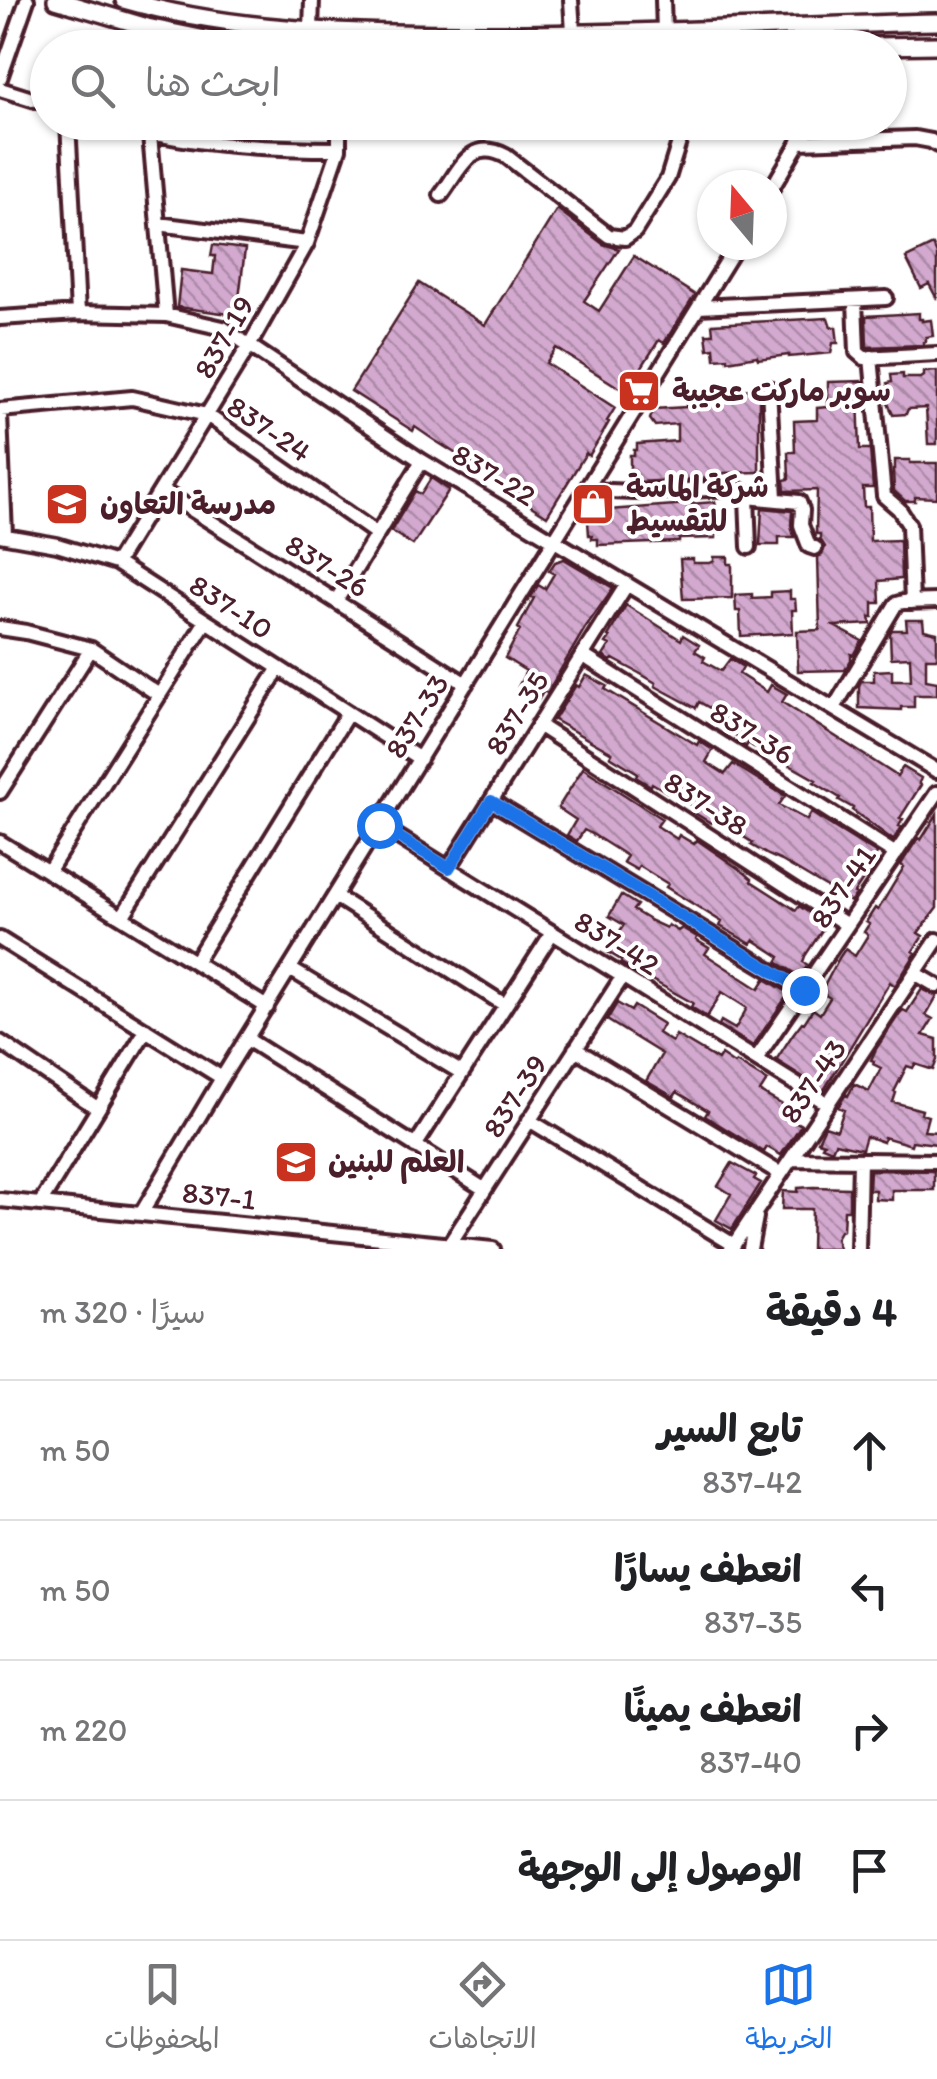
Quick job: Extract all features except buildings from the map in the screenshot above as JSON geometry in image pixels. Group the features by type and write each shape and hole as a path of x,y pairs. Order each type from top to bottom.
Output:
{"main road":[{"path":"56,0 161,30"},
{"path":"124,0 262,26 327,30"},
{"path":"853,24 937,11"},
{"path":"691,30 937,22"},
{"path":"907,45 937,45"}],"street":[{"path":"0,78 27,0"},
{"path":"311,29 312,0"},
{"path":"571,0 573,30"},
{"path":"663,0 664,30"},
{"path":"0,89 30,98"},
{"path":"907,138 937,145"},
{"path":"69,140 78,312"},
{"path":"150,140 166,315"},
{"path":"195,140 277,149 339,149"},
{"name":"837-19","path":"116,563 249,346 306,244 339,140"},
{"path":"442,196 470,155 481,149 494,150 518,164 609,236 625,238 635,231 668,178 680,140"},
{"path":"783,170 799,142 857,140"},
{"path":"158,224 306,244"},
{"name":"837-33","path":"141,1214 728,260"},
{"path":"699,307 886,298"},
{"path":"855,300 857,352 864,358 937,354"},
{"name":"837-22","path":"0,318 78,312 166,315 223,328 422,461 937,771"},
{"path":"871,358 884,496 899,509 908,525 912,602"},
{"path":"768,388 776,498"},
{"name":"837-24","path":"0,413 132,398 207,415 377,534"},
{"path":"0,413 2,535"},
{"path":"336,601 422,461"},
{"path":"586,490 736,488 747,497 749,547"},
{"name":"837-26","path":"161,490 466,684"},
{"path":"747,497 799,502 804,532 809,546 815,548"},
{"name":"837-10","path":"2,535 57,545 116,563 420,759"},
{"name":"837-35","path":"449,868 627,584"},
{"path":"834,708 896,604 937,601"},
{"path":"48,872 206,621"},
{"path":"0,628 90,650 160,695"},
{"path":"0,792 90,650"},
{"name":"837-36","path":"582,655 896,854"},
{"path":"122,918 279,668"},
{"path":"195,962 348,712"},
{"name":"837-38","path":"538,725 847,925"},
{"name":"837-41","path":"756,1059 937,793"},
{"path":"491,801 804,990"},
{"name":"837-42","path":"379,825 828,1104"},
{"path":"0,842 266,1007"},
{"path":"334,896 506,1006"},
{"path":"415,1146 552,933"},
{"path":"0,938 222,1078"},
{"name":"837-43","path":"732,1247 937,940"},
{"path":"290,969 462,1073"},
{"path":"915,973 937,986"},
{"name":"837-39","path":"450,1244 623,976"},
{"path":"40,1204 146,1030"},
{"path":"247,1039 484,1189"},
{"path":"0,1042 97,1108"},
{"path":"575,1050 781,1174"},
{"path":"529,1120 732,1247"},
{"path":"791,1159 937,1161"},
{"path":"858,1249 860,1160"},
{"name":"837-1","path":"0,1200 494,1249"},
{"path":"750,1249 758,1209"}],"place":[{"name":"سوبر ماركت عجيبة","path":"639,391"},
{"name":"مدرسة التعاون","path":"67,504"},
{"name":"شركة الماسة للتقسيط","path":"593,504"},
{"name":"العلم للبنين","path":"296,1162"}],"route":[{"path":"379,825 449,868 491,801 804,990"}]}
